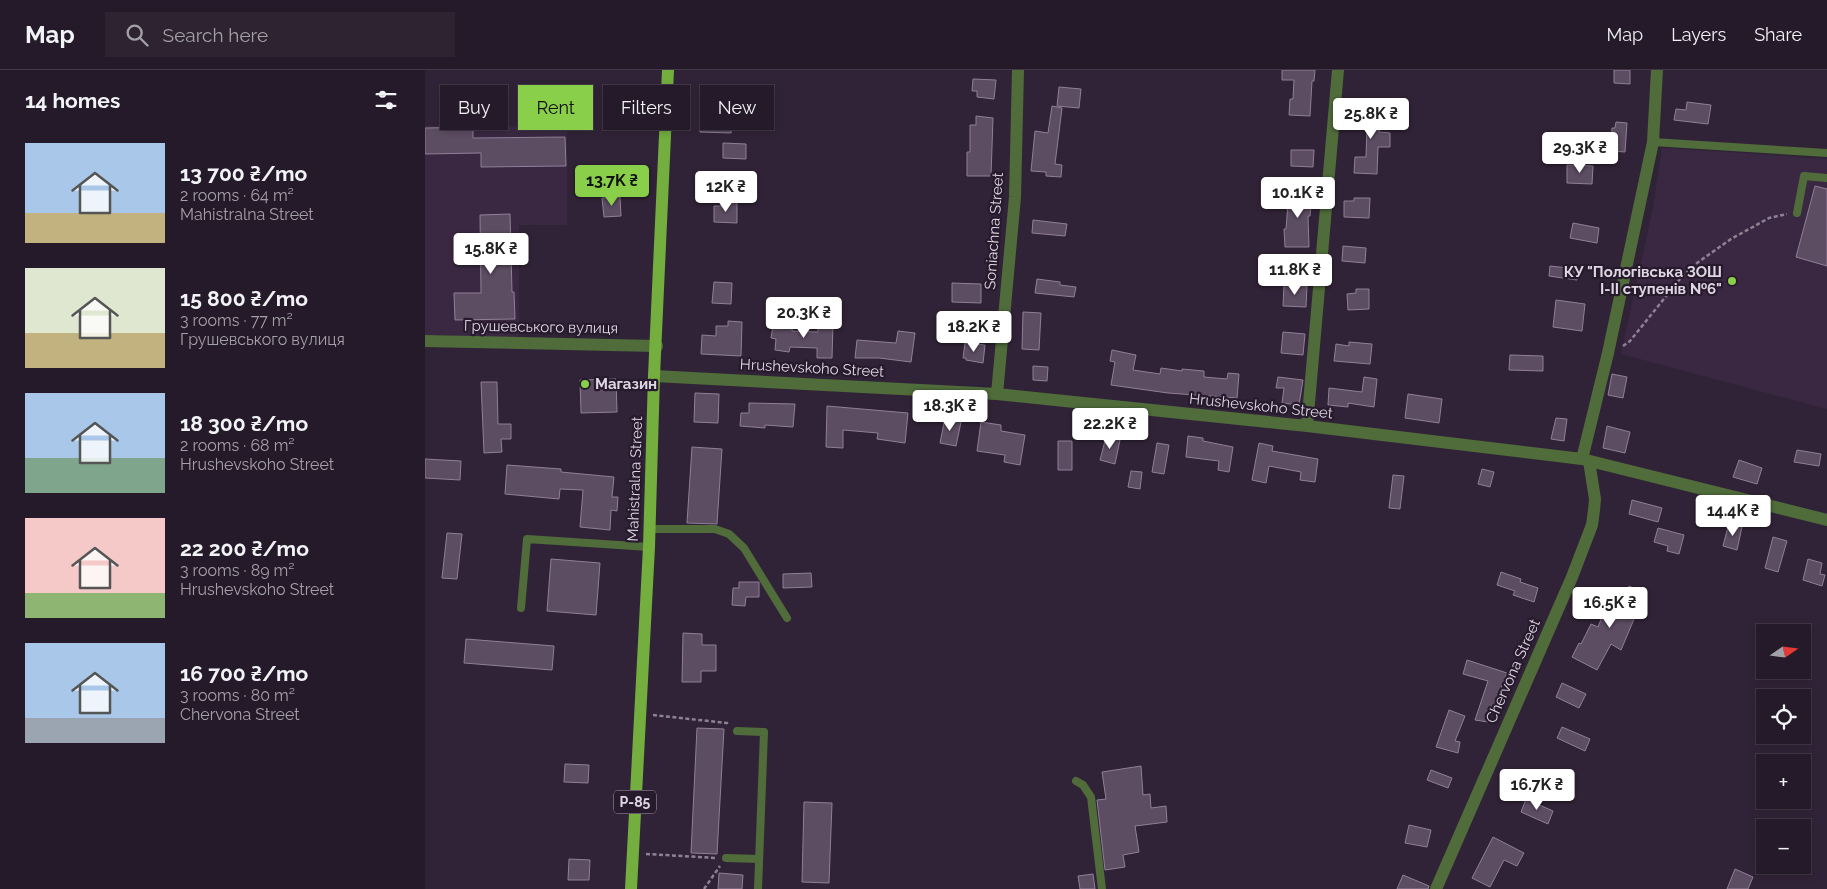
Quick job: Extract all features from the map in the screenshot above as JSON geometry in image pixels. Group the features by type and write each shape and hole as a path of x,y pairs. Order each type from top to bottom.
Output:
{"main road":[{"name":"Mahistralna Street","path":"631,889 650,529 654,376 657,346 669,70"}],"street":[{"name":"Soniachna Street","path":"997,394 1015,197 1018,70"},
{"path":"1307,426 1338,70"},
{"name":"Chervona Street","path":"1436,889 1568,586 1592,525 1595,499 1586,460 1653,142 1657,70"},
{"name":"Грушевського вулиця","path":"425,340 657,346"},
{"name":"Hrushevskoho Street","path":"654,376 997,394 1307,426 1586,460 1827,520"}],"lane":[{"path":"1653,142 1827,152"},
{"path":"1797,213 1804,176 1827,178"},
{"path":"650,529 715,529 729,534 744,548 787,618"},
{"path":"521,608 527,539 649,547"},
{"path":"737,731 764,732 758,889"},
{"path":"1076,781 1083,785 1091,797 1102,889"},
{"path":"726,858 759,859"}],"path":[{"path":"1609,353 1616,351 1630,341 1680,279 1697,263 1731,239 1769,218 1797,213"},
{"path":"639,714 727,723 737,731"},
{"path":"632,853 705,859 726,858"},
{"path":"703,889 726,858"}],"shaded area":[{"path":"425,126 440,126 440,130 508,130 508,126 518,126 518,130 567,130 567,225 519,225 519,338 425,335"},
{"name":"КУ \"Пологівська ЗОШ І-ІІ ступенів №6\"","path":"1662,148 1827,159 1827,409 1621,354 1653,208"}],"building":[{"path":"1282,70 1315,70 1314,81 1312,81 1310,116 1289,115 1290,99 1293,99 1294,80 1282,80"},
{"path":"1614,70 1630,70 1630,84 1614,83"},
{"path":"973,79 996,80 994,99 977,97 977,91 972,91"},
{"path":"1059,87 1081,89 1079,108 1057,106"},
{"path":"1687,102 1711,105 1708,124 1674,120 1676,109 1686,110"},
{"path":"1052,106 1062,108 1055,164 1062,165 1061,177 1046,176 1046,172 1031,171 1035,131 1048,133"},
{"path":"1367,106 1382,107 1379,132 1390,133 1390,147 1378,147 1377,174 1354,173 1355,157 1366,157 1367,127 1357,126 1359,110 1367,111"},
{"path":"976,116 993,118 991,176 967,176 967,152 970,152 970,125 976,125"},
{"path":"1616,122 1627,123 1625,152 1611,151 1612,128 1615,128"},
{"path":"425,128 473,130 473,138 565,137 566,166 481,167 481,153 425,154"},
{"path":"700,130 731,130 731,133 700,132"},
{"path":"723,143 746,144 746,159 723,158"},
{"path":"1291,150 1314,150 1313,167 1291,166"},
{"path":"1567,165 1593,166 1592,184 1567,183"},
{"path":"1815,186 1827,189 1827,266 1796,257"},
{"path":"1289,190 1312,192 1310,216 1308,216 1309,247 1285,247 1284,229 1286,229"},
{"path":"620,197 621,216 604,217 602,198"},
{"path":"1354,198 1370,198 1369,218 1344,217 1344,201 1354,201"},
{"path":"726,202 737,202 737,223 714,222 714,206 726,206"},
{"path":"510,214 512,292 514,292 515,319 455,320 454,293 481,293 480,215"},
{"path":"1033,220 1067,224 1065,236 1032,233"},
{"path":"1573,223 1599,228 1597,243 1570,238"},
{"path":"1343,246 1366,248 1365,263 1342,261"},
{"path":"1550,266 1578,269 1577,280 1549,276"},
{"path":"1037,279 1060,282 1060,285 1076,287 1074,297 1035,293"},
{"path":"714,282 732,283 731,304 712,303"},
{"path":"952,283 981,284 981,303 952,302"},
{"path":"1284,285 1307,286 1306,307 1283,306"},
{"path":"1356,289 1369,289 1369,309 1348,310 1347,294 1356,293"},
{"path":"1556,300 1585,304 1582,331 1553,327"},
{"path":"1023,312 1041,313 1039,350 1022,349"},
{"path":"774,320 793,323 792,331 818,332 818,324 833,324 832,358 817,358 817,348 790,347 789,352 775,350 776,339 771,338"},
{"path":"728,321 742,322 741,356 701,354 702,335 716,336 716,326 728,326"},
{"path":"898,331 915,333 911,362 879,358 855,358 857,340 896,343"},
{"path":"1283,332 1305,334 1303,355 1281,353"},
{"path":"1349,342 1372,344 1370,364 1334,361 1336,344 1349,346"},
{"path":"965,343 985,345 983,363 963,358"},
{"path":"1112,350 1136,355 1133,370 1160,374 1161,368 1182,371 1182,369 1204,371 1204,377 1227,379 1228,373 1239,374 1237,398 1168,393 1111,385 1115,362 1110,361"},
{"path":"1510,355 1543,356 1543,371 1509,370"},
{"path":"1033,366 1048,367 1047,381 1033,380"},
{"path":"1612,374 1627,377 1623,398 1608,395"},
{"path":"1278,377 1303,380 1299,405 1282,403 1284,388 1276,388"},
{"path":"1364,377 1377,379 1374,407 1348,403 1348,407 1328,405 1329,388 1362,392"},
{"path":"616,379 617,412 581,413 580,380"},
{"path":"481,382 497,382 498,424 511,424 511,439 501,439 502,452 484,453"},
{"path":"695,393 719,394 718,423 694,422"},
{"path":"1408,394 1442,399 1439,423 1405,418"},
{"path":"749,403 795,404 793,427 765,425 765,428 740,426 741,413 749,413"},
{"path":"827,406 908,413 905,443 877,439 878,433 843,430 843,448 826,447"},
{"path":"945,418 961,422 956,446 940,443"},
{"path":"1556,418 1567,419 1564,441 1551,439"},
{"path":"981,422 1001,425 1001,431 1025,435 1020,465 1004,462 1005,455 977,451"},
{"path":"1607,426 1630,432 1625,453 1603,448"},
{"path":"1188,436 1203,438 1203,441 1233,447 1229,472 1218,470 1219,461 1186,457"},
{"path":"1106,437 1120,440 1115,464 1100,460"},
{"path":"1058,441 1072,441 1072,470 1058,470"},
{"path":"1157,443 1169,445 1164,474 1152,472"},
{"path":"1259,443 1273,446 1272,451 1318,459 1315,482 1300,480 1301,472 1269,466 1266,483 1252,480"},
{"path":"692,447 722,449 717,524 687,523"},
{"path":"1797,450 1821,454 1819,466 1794,462"},
{"path":"425,459 461,461 460,480 425,478"},
{"path":"1739,460 1762,468 1757,484 1733,477"},
{"path":"507,465 561,469 561,472 614,477 612,497 618,497 617,511 611,510 610,530 580,527 583,490 560,489 559,499 505,494"},
{"path":"1482,469 1494,472 1490,487 1478,484"},
{"path":"1131,471 1142,472 1140,489 1128,487"},
{"path":"1393,475 1404,476 1400,509 1389,508"},
{"path":"1632,500 1662,508 1658,522 1629,514"},
{"path":"1729,523 1742,527 1737,550 1723,546"},
{"path":"1658,528 1684,535 1679,554 1667,551 1668,546 1654,542"},
{"path":"447,533 462,534 457,579 442,578"},
{"path":"1773,537 1787,541 1778,572 1765,568"},
{"path":"551,559 600,563 596,615 547,611"},
{"path":"1808,559 1822,563 1820,574 1825,575 1822,586 1803,580"},
{"path":"1501,572 1521,579 1520,582 1538,588 1534,602 1513,595 1515,591 1497,585"},
{"path":"811,573 812,587 783,588 783,574"},
{"path":"739,582 759,582 759,597 746,597 745,606 732,605 733,588 739,588"},
{"path":"1629,586 1645,593 1621,650 1611,644 1597,670 1572,657 1591,624 1598,627 1610,597 1622,602"},
{"path":"683,633 702,634 702,645 716,645 716,671 701,671 701,682 682,682"},
{"path":"466,639 554,646 552,670 464,663"},
{"path":"1467,660 1507,673 1494,707 1491,706 1488,722 1475,720 1488,681 1463,674"},
{"path":"1562,683 1586,694 1579,708 1556,697"},
{"path":"1449,710 1465,716 1455,741 1460,742 1458,753 1436,747"},
{"path":"1562,727 1590,739 1585,751 1557,738"},
{"path":"697,728 724,729 717,854 691,853"},
{"path":"565,764 589,765 588,783 564,782"},
{"path":"1141,766 1143,795 1150,794 1151,808 1166,806 1167,822 1135,826 1139,852 1123,855 1125,867 1105,870 1097,800 1106,799 1102,772"},
{"path":"1431,770 1452,778 1448,788 1427,780"},
{"path":"1526,799 1553,811 1548,824 1521,812"},
{"path":"804,802 832,803 829,883 802,882"},
{"path":"1409,825 1431,830 1427,847 1405,843"},
{"path":"1493,837 1524,853 1517,866 1504,860 1490,887 1472,878"},
{"path":"569,859 590,860 589,880 568,880"},
{"path":"1735,869 1753,877 1748,889 1727,889"},
{"path":"719,873 743,875 742,889 718,889"},
{"path":"1093,874 1095,889 1080,889 1078,876"},
{"path":"1403,875 1429,886 1428,889 1397,889"}],"place":[{"name":"КУ \"Пологівська ЗОШ І-ІІ ступенів №6\"","path":"1732,281"},
{"name":"Магазин","path":"585,384"}]}
